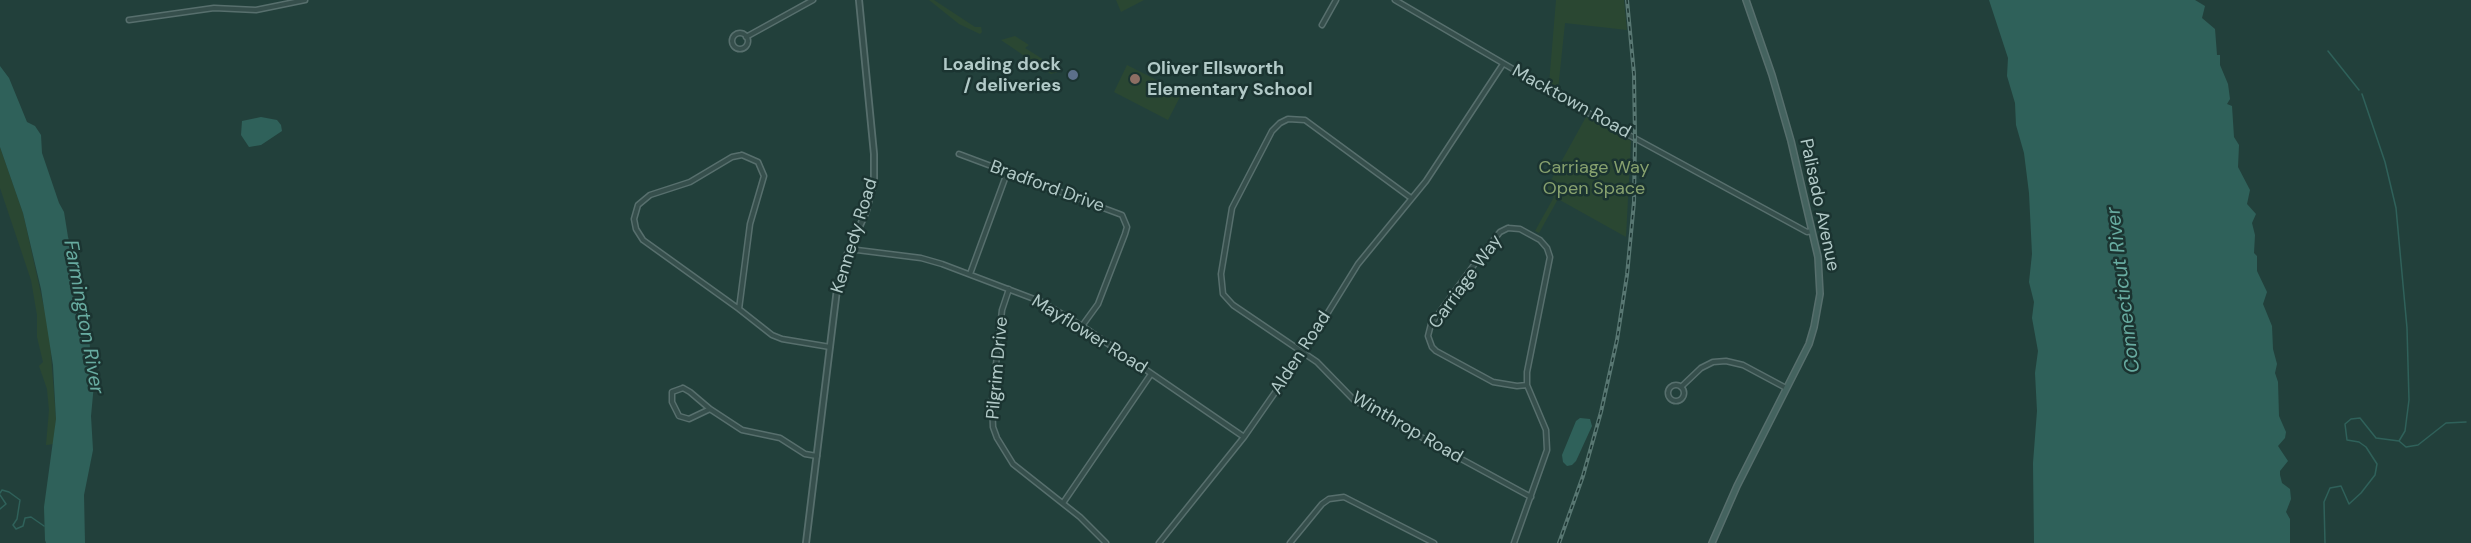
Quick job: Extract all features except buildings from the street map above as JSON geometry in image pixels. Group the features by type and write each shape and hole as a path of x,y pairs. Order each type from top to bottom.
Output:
{"main road":[{"name":"Palisado Avenue","path":"1712,543 1737,486 1809,344 1817,316 1820,274 1788,129 1746,0"}],"street":[{"path":"129,20 214,8 256,10 305,0"},
{"path":"746,37 813,0"},
{"name":"Kennedy Road","path":"806,543 837,289 849,249 866,212 874,180 874,153 859,0"},
{"path":"1322,25 1336,0"},
{"name":"Macktown Road","path":"1395,0 1503,64 1807,232 1812,231"},
{"path":"740,33 746,37 747,44 744,48 737,48 734,45 735,35 740,33"},
{"name":"Alden Road","path":"1159,543 1244,437 1358,264 1440,161 1503,64"},
{"name":"Winthrop Road","path":"1411,198 1305,120 1288,119 1272,131 1232,208 1221,287 1226,299 1233,305 1326,370 1348,394 1373,412 1531,497"},
{"name":"Bradford Drive","path":"959,154 1122,215 1125,219 1127,227 1125,234 1103,294 1082,326"},
{"path":"739,309 750,224 764,176 758,162 742,155 732,157 690,182 650,195 638,205 634,219 636,230 644,240 772,335 782,339 830,347"},
{"path":"970,274 1007,173"},
{"name":"Carriage Way","path":"1514,543 1547,450 1546,430 1527,385 1527,372 1549,252 1540,240 1520,229 1508,228 1496,236 1473,266 1431,324 1428,336 1436,351 1493,382 1527,385"},
{"name":"Mayflower Road","path":"849,249 921,258 1042,302 1082,326 1244,437"},
{"name":"Pilgrim Drive","path":"1009,289 1002,310 994,381 993,428 1002,449 1012,464 1063,503 1106,543"},
{"path":"1681,387 1701,368 1713,362 1726,361 1743,365 1786,388"},
{"path":"1063,503 1151,374"},
{"path":"1674,385 1681,387 1684,392 1683,398 1677,402 1671,400 1668,396 1669,388 1674,385"},
{"path":"710,409 684,419 679,416 672,402 672,392 683,388 742,430 780,438 805,454 817,456"},
{"path":"1290,543 1322,504 1329,499 1344,497 1434,543"}],"green space":[{"path":"929,0 934,0 975,27 981,27 982,32 980,34 959,24"},
{"path":"1116,0 1144,0 1121,12"},
{"path":"1556,0 1624,0 1627,30 1565,23 1558,90 1549,84"},
{"path":"1015,36 1029,45 1025,48 1052,65 1057,63 1058,72 1051,74 1001,40"},
{"path":"1127,65 1182,93 1168,120 1114,92"},
{"name":"Carriage Way Open Space","path":"1586,117 1631,141 1626,237 1558,199 1539,233 1535,231 1554,197 1545,191"},
{"path":"0,147 23,213 49,330 56,419 54,444 46,445 49,410 47,389 39,366 43,362 37,337 37,315 31,280 0,188"}],"water":[{"name":"Connecticut River","path":"1989,0 2195,0 2205,6 2202,18 2215,29 2217,55 2220,55 2220,65 2228,84 2230,99 2227,104 2232,106 2234,137 2239,145 2238,167 2250,190 2247,204 2256,214 2252,223 2255,235 2254,253 2257,256 2257,271 2267,292 2263,304 2272,326 2273,349 2277,364 2275,373 2278,382 2279,416 2286,432 2285,438 2278,446 2288,461 2280,471 2280,475 2282,483 2290,489 2291,499 2286,512 2290,519 2290,543 2034,543 2033,463 2037,411 2035,373 2038,351 2032,318 2034,302 2029,282 2032,254 2029,193 2024,153 2016,125 2015,103 2007,76 2008,58"},
{"name":"Farmington River","path":"0,66 9,78 27,122 35,126 41,135 42,153 64,212 68,237 79,276 80,291 85,302 94,384 91,416 93,450 84,495 85,543 46,543 45,540 44,507 56,419 53,365 41,289 23,213 0,147"},
{"path":"261,117 277,120 282,131 261,145 249,147 241,135 242,121"},
{"path":"1580,418 1590,419 1592,426 1576,461 1567,466 1563,462 1562,455 1576,421"}],"waterway":[{"path":"2328,51 2359,90"},
{"path":"2362,94 2385,162 2396,208 2407,328 2409,400 2405,431 2399,441"},
{"path":"2325,543 2324,502 2330,488 2341,486 2349,504 2375,475 2377,464 2366,447 2359,442 2347,440 2345,424 2351,419 2360,418 2376,438 2399,441 2406,447 2418,445 2446,423 2466,422"},
{"path":"0,493 2,490 9,492 20,500 17,519 13,525 16,529 23,526 25,518 31,517 44,526"},
{"path":"0,495 6,504 0,509"}],"railway":[{"path":"1559,543 1583,476 1601,412 1617,340 1627,275 1634,202 1635,138 1634,74 1627,0"}],"place":[{"name":"Loading dock / deliveries","path":"1073,75"},
{"name":"Oliver Ellsworth Elementary School","path":"1135,79"}]}
